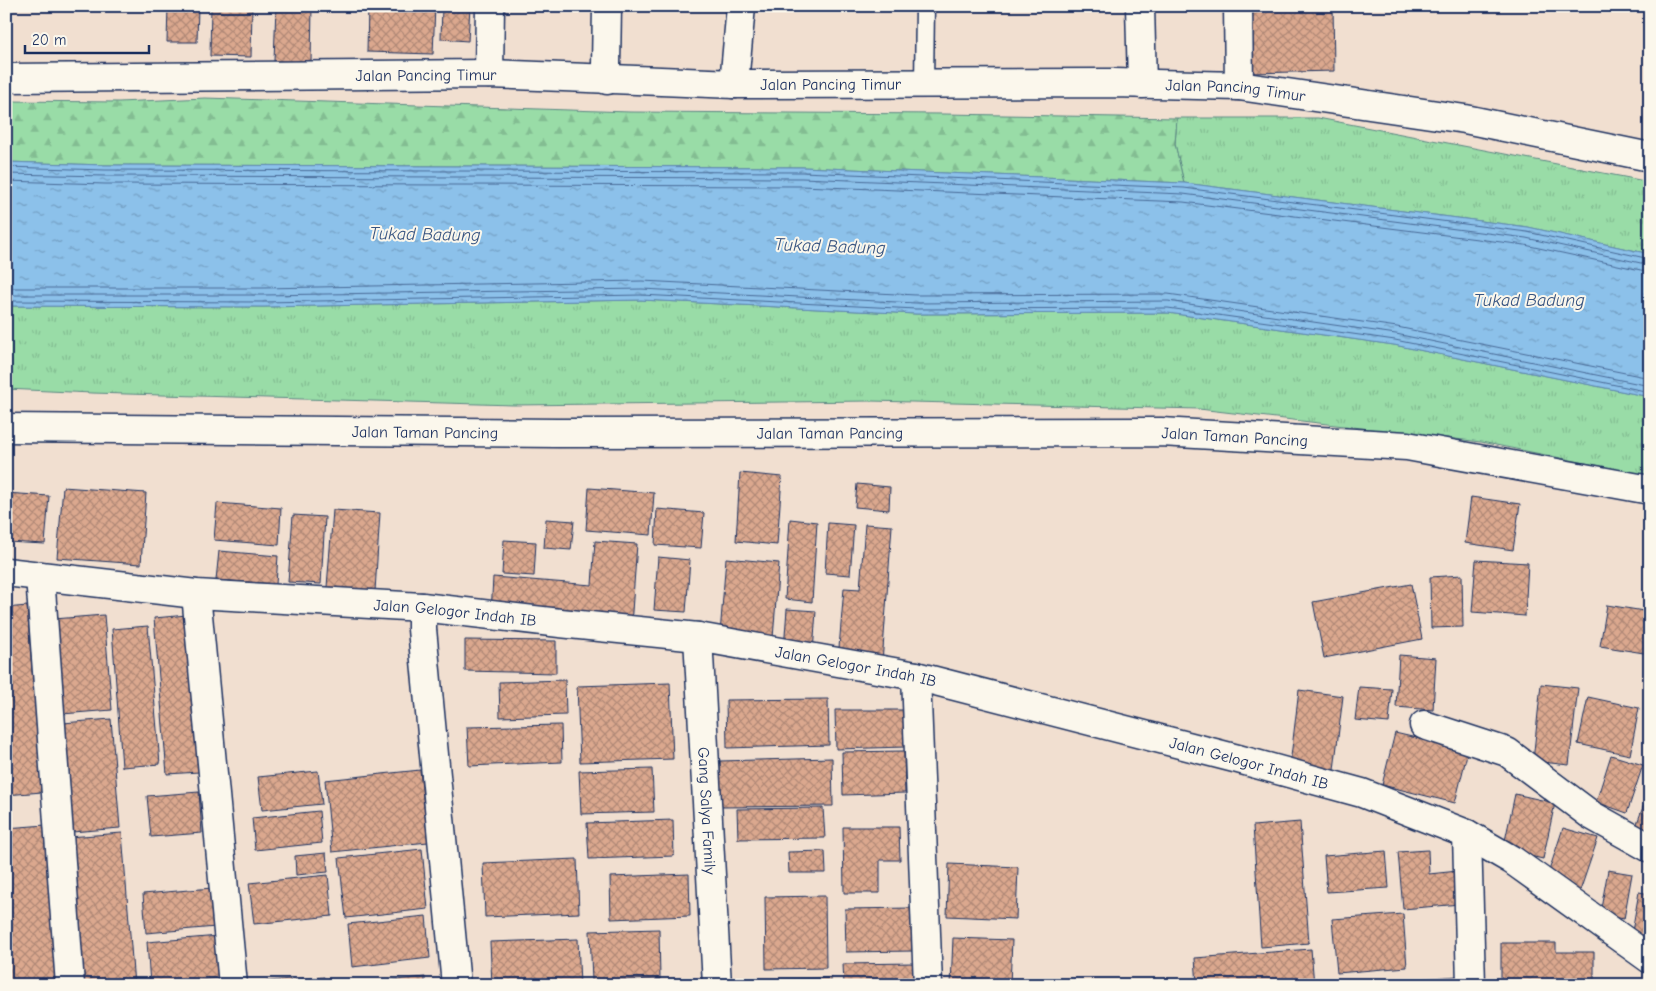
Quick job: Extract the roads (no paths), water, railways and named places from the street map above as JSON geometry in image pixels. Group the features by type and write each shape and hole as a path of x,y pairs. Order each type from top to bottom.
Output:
{"street":[{"path":"490,6 490,74"},
{"path":"607,6 607,80"},
{"path":"734,84 741,6"},
{"path":"1140,6 1142,84"},
{"path":"1238,6 1239,86"},
{"name":"Jalan Pancing Timur","path":"6,78 490,74 734,84 1142,84 1239,86 1465,119 1650,157"},
{"name":"Jalan Taman Pancing","path":"6,428 548,433 1161,432 1407,446 1650,490"},
{"name":"Jalan Gelogor Indah IB","path":"6,572 196,594 422,607 560,624 698,637 916,676 1238,758 1362,793 1466,834 1512,860 1650,959"},
{"path":"40,576 70,985"},
{"path":"196,594 233,985"},
{"path":"422,607 423,639 456,985"},
{"name":"Gang Salya Family","path":"698,637 717,985"},
{"path":"916,676 928,985"},
{"path":"1424,724 1508,752 1591,815 1650,848"},
{"path":"1466,834 1471,985"}],"lane":[{"path":"924,84 925,6"}],"water":[{"name":"Tukad Badung","path":"6,162 105,165 802,167 1184,183 1528,227 1650,254 1650,397 1394,345 1168,313 916,314 641,300 264,307 6,306"}]}
